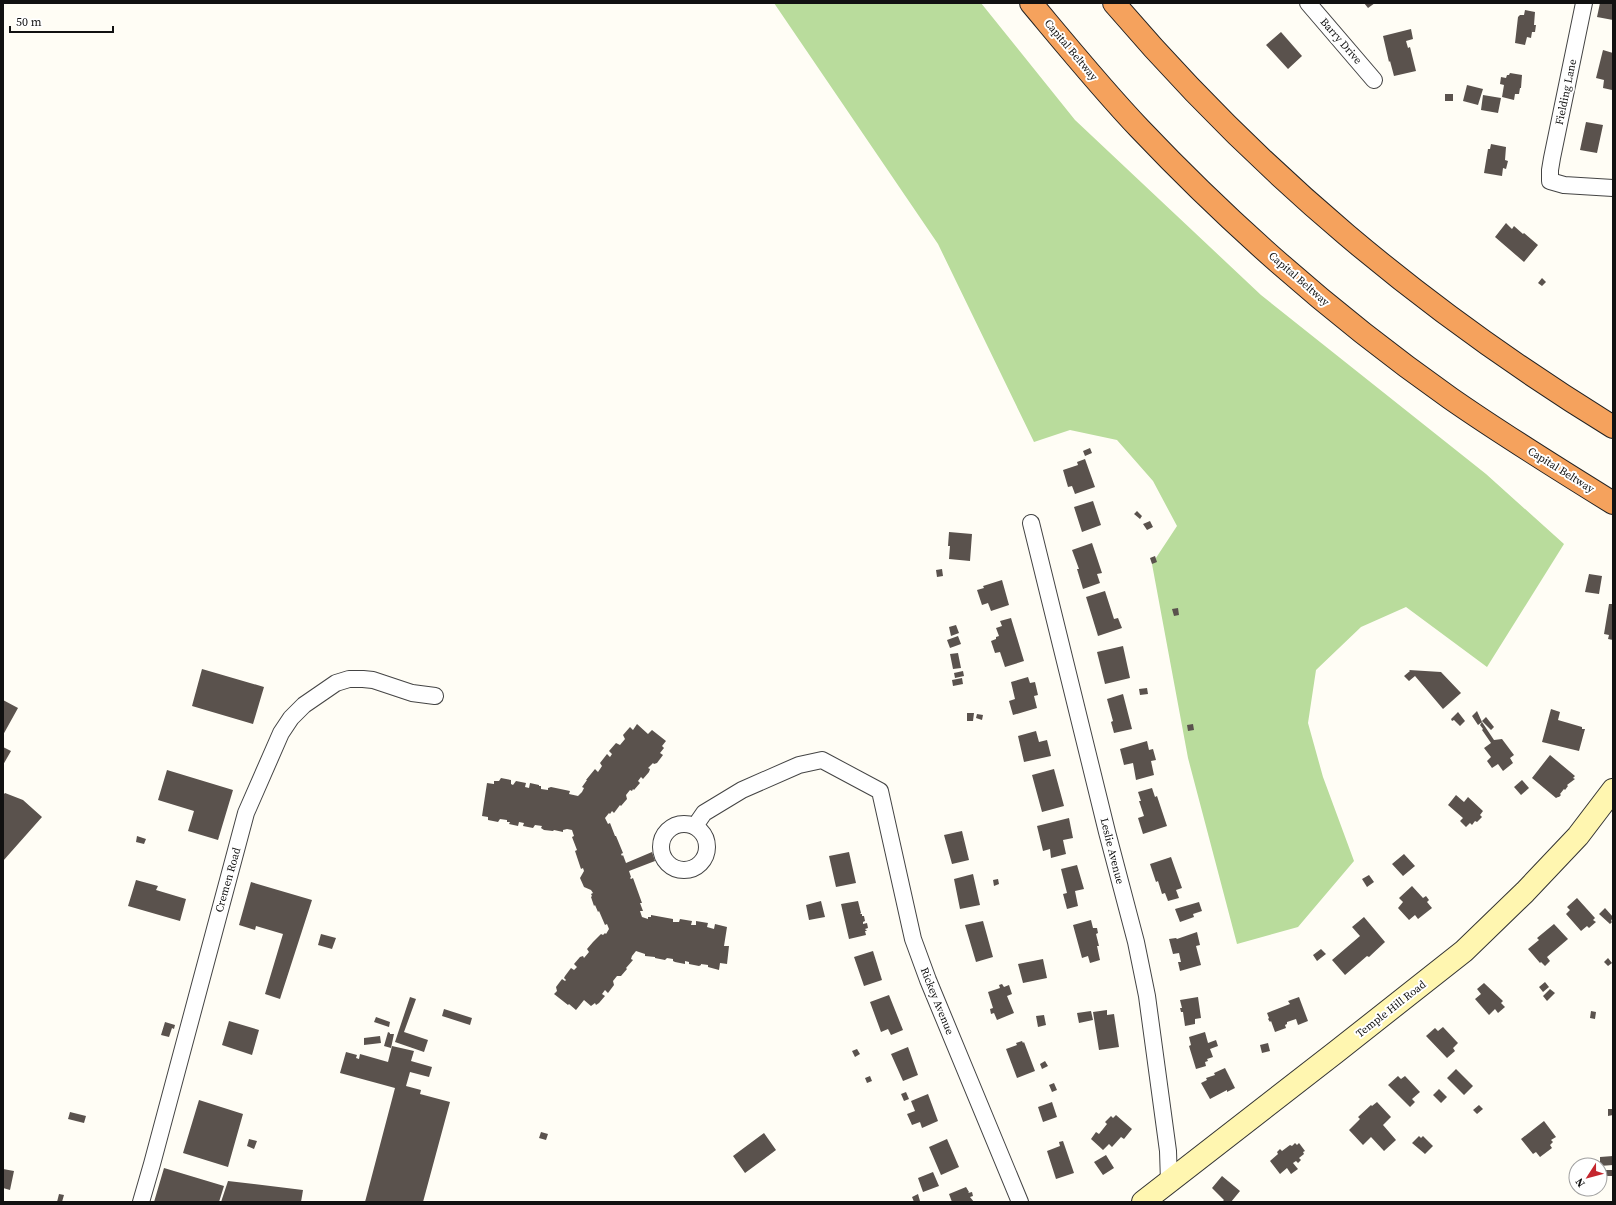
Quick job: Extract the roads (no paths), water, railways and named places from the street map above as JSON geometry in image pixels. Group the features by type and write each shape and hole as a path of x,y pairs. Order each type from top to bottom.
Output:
{"highway":[{"name":"Capital Beltway","path":"1031,3 1139,128 1198,188 1257,243 1319,297 1384,349 1450,398 1533,453 1613,503"},
{"path":"1114,3 1188,87 1246,145 1302,197 1363,250 1427,301 1493,349 1613,427"}],"main road":[{"name":"Temple Hill Road","path":"1157,1195 1464,951 1525,892 1578,836 1613,790"}],"street":[{"name":"Barry Drive","path":"1308,3 1374,80"},
{"name":"Fielding Lane","path":"1584,3 1552,158 1550,180 1564,185 1613,188"},
{"name":"Leslie Avenue","path":"1031,523 1107,832 1136,942 1147,996 1168,1151 1157,1195"},
{"name":"Cremen Road","path":"141,1202 246,813 281,733 291,718 304,705 336,683 362,678 373,680 412,693 435,696"},
{"name":"Rickey Avenue","path":"695,826 704,813 742,790 799,764 822,760 880,791 913,939 928,980 1020,1202"}]}
